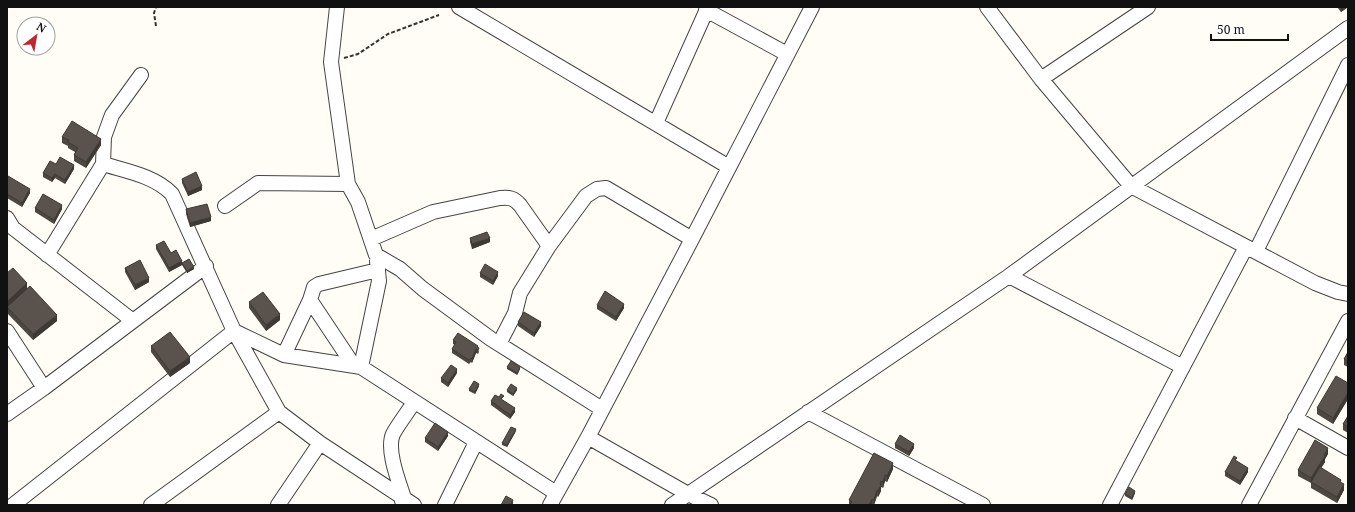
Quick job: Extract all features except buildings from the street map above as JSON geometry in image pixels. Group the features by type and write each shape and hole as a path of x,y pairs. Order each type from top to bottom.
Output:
{"street":[{"path":"337,7 331,62 348,184 358,202 376,255 379,281 357,367"},
{"path":"459,7 729,167"},
{"path":"234,331 284,355 357,367 476,442 553,499 588,437 812,7"},
{"path":"987,7 1041,79 1131,186 1315,283 1338,292 1348,294"},
{"path":"1041,79 1148,7"},
{"path":"656,124 707,9 787,54"},
{"path":"672,505 1009,276 1348,28"},
{"path":"1110,505 1183,367 1251,249 1348,65"},
{"path":"47,255 103,164 104,138 112,115 141,75"},
{"path":"103,164 143,177 166,188 172,194 206,266 234,331 279,412 405,503"},
{"path":"225,206 258,183 348,184"},
{"path":"499,344 515,313 520,293 549,246 586,196 597,189 606,188 692,239"},
{"path":"371,240 434,212 508,197 515,200 520,205 549,246"},
{"path":"9,226 133,321"},
{"path":"376,255 400,269 423,289 499,344 602,409"},
{"path":"7,414 44,388 206,266"},
{"path":"284,355 310,300 314,287 319,284 378,270"},
{"path":"1009,276 1183,367"},
{"path":"310,300 357,367"},
{"path":"1249,505 1348,321"},
{"path":"7,331 44,388"},
{"path":"13,505 234,331"},
{"path":"405,503 393,461 393,435 414,402"},
{"path":"151,505 279,412"},
{"path":"808,412 983,505"},
{"path":"1295,418 1348,448"},
{"path":"588,437 688,494 711,505"},
{"path":"445,505 476,442"},
{"path":"278,505 320,443"}],"path":[{"path":"156,7 154,13 156,26"},
{"path":"331,62 358,54 388,34 439,15"}]}
